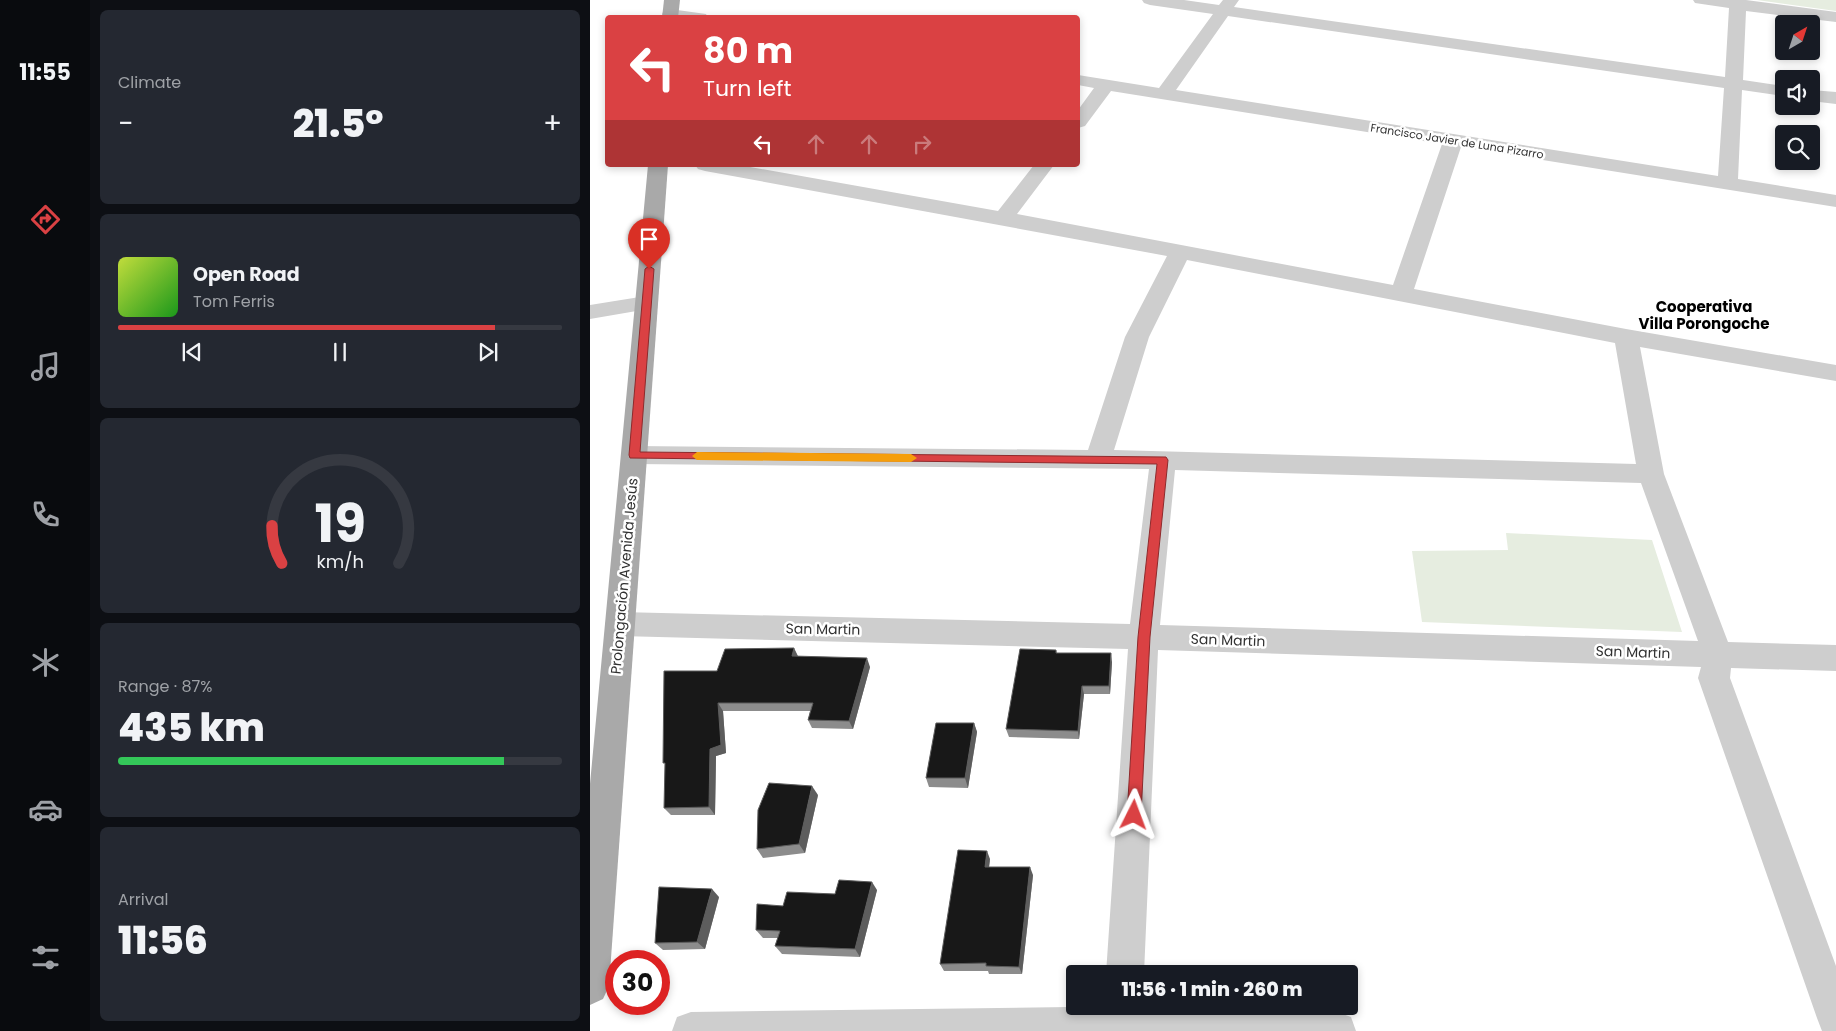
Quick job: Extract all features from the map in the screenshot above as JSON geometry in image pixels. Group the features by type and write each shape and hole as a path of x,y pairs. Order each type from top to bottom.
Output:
{"main road":[{"name":"Prolongación Avenida Jesús","path":"590,986 658,167"}],"street":[{"path":"1150,0 1227,5 1775,90"},
{"path":"1701,0 1737,2 1836,17"},
{"path":"1728,183 1737,2"},
{"path":"1164,94 1227,5"},
{"path":"671,10 689,15"},
{"name":"Francisco Javier de Luna Pizarro","path":"1080,80 1836,201"},
{"path":"1080,119 1106,85"},
{"path":"1820,96 1836,98"},
{"path":"1402,293 1453,141"},
{"path":"716,167 1004,218 1626,337 1836,373"},
{"path":"1004,218 1042,167"},
{"path":"1098,459 1137,337 1180,251"},
{"path":"590,312 646,303"},
{"path":"1626,337 1651,474 1718,655 1714,678 1836,1018"},
{"path":"634,455 1163,460 1651,474"},
{"path":"1126,965 1144,637 1163,460"},
{"name":"San Martin","path":"620,624 1144,637 1836,658"},
{"path":"691,1031 1122,1021 1337,1031"}],"shaded area":[{"path":"1757,0 1836,0 1836,11"},
{"path":"1506,533 1652,540 1682,632 1422,622 1412,551 1508,550"}],"building":[{"path":"794,648 792,656 867,658 849,721 808,720 813,703 718,703 721,745 710,749 709,807 664,808 664,671 717,671 725,649"},
{"path":"1020,649 1056,650 1056,653 1111,653 1109,686 1082,686 1078,731 1006,729"},
{"path":"936,723 974,723 965,778 926,778"},
{"path":"769,783 812,786 799,844 757,849 758,810"},
{"path":"958,850 987,851 985,867 1030,867 1019,967 986,966 986,963 940,964"},
{"path":"839,880 872,882 855,949 775,946 780,931 756,930 757,904 783,906 787,892 835,894"},
{"path":"659,887 712,889 697,942 655,943"}],"slow traffic":[{"path":"697,456 911,458"}],"district":[{"name":"Cooperativa Villa Porongoche","path":"1704,314"}],"route":[{"path":"649,269 634,455 1163,460 1144,637 1134,815"}]}
